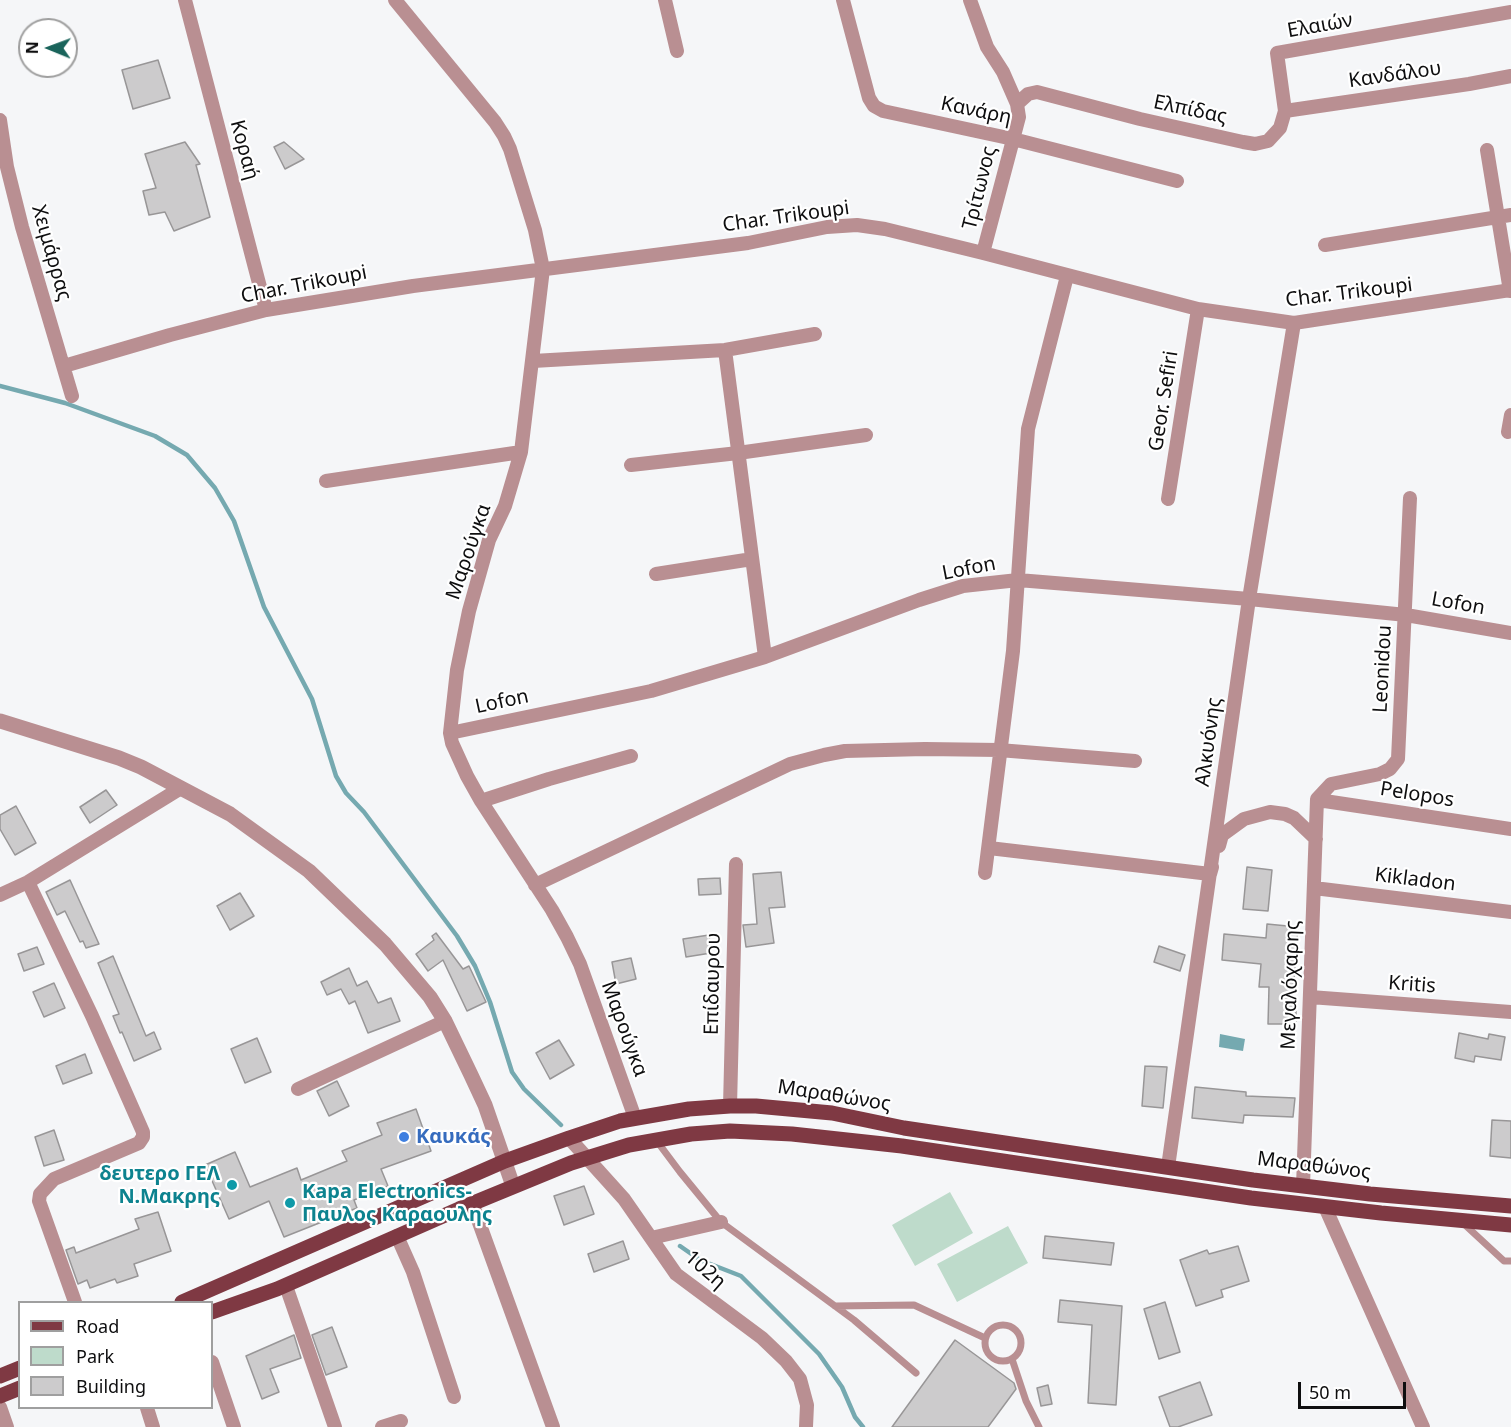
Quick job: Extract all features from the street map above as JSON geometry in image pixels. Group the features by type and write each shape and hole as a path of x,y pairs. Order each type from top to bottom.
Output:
{"main road":[{"name":"Μαραθώνος","path":"184,1301 505,1161 635,1118 689,1108 730,1106 832,1113 904,1128 1303,1186 1511,1206"},
{"name":"Μαραθώνος","path":"213,1312 286,1286 472,1203 587,1158 629,1145 691,1134 730,1131 792,1134 902,1146 1251,1198 1511,1224"},
{"path":"0,1376 18,1369"},
{"path":"0,1396 18,1389"}],"street":[{"name":"Κοραή","path":"185,0 266,310"},
{"name":"Μαρούγκα","path":"394,0 495,122 504,136 535,230 543,269 520,452 505,506 489,540 469,611 457,670 450,733 452,743 482,801 552,910 580,964 635,1118"},
{"path":"665,0 677,51"},
{"name":"Κανάρη","path":"843,0 869,98 874,106 883,111 1013,139 1177,181"},
{"name":"Τρίτωνος","path":"970,0 987,47 1003,72 1017,104 1019,117 983,253"},
{"name":"Ελαιών","path":"1285,111 1277,53 1511,12"},
{"name":"Κανδάλου","path":"1285,111 1511,76"},
{"name":"Ελπίδας","path":"1017,104 1028,94 1036,92 1140,119 1255,144 1268,141 1275,134 1280,128 1285,111"},
{"name":"Χειμάρρας","path":"0,120 7,167 22,227 72,396"},
{"path":"1487,150 1505,217 1511,290"},
{"path":"1325,245 1505,217"},
{"name":"Char. Trikoupi","path":"64,366 266,310 413,286 748,243 827,227 856,225 885,229 983,253 1198,309 1294,323 1511,290"},
{"path":"985,873 1012,651 1028,429 1067,276"},
{"name":"Geor. Sefiri","path":"1168,499 1198,309"},
{"name":"Αλκυόνης","path":"1168,1167 1249,599 1294,323"},
{"path":"533,361 725,350 815,334"},
{"path":"725,350 765,657"},
{"path":"1508,432 1511,415"},
{"path":"631,465 866,435"},
{"path":"326,481 520,452"},
{"name":"Leonidou","path":"1321,795 1330,784 1390,770 1398,759 1410,498"},
{"path":"656,574 752,559"},
{"name":"Lofon","path":"450,733 651,691 765,657 963,586 1018,580 1249,599 1406,615 1511,633"},
{"path":"0,720 119,758 181,788 230,814 309,871 385,944 430,997 445,1021 485,1105 513,1186"},
{"path":"535,885 790,764 845,751 999,750 1135,760"},
{"path":"482,801 631,756"},
{"path":"0,895 28,882 181,788"},
{"name":"Pelopos","path":"1321,795 1511,829"},
{"name":"Μεγαλόχαρης","path":"1303,1186 1316,839 1321,795"},
{"path":"988,848 1210,874 1222,835 1244,819 1270,812 1285,814 1294,818 1316,839"},
{"name":"Επίδαυρου","path":"730,1106 736,864"},
{"path":"28,882 93,1016 143,1132 139,1143 54,1179 40,1194 39,1201 75,1301"},
{"name":"Kikladon","path":"1314,888 1511,912"},
{"name":"Kritis","path":"1310,997 1511,1012"},
{"path":"298,1089 445,1021"},
{"name":"102η","path":"569,1138 624,1199 676,1274 762,1338 786,1361 800,1379 807,1405 806,1427"},
{"path":"472,1203 553,1427"},
{"path":"1325,1207 1422,1427"},
{"path":"651,1238 721,1222"},
{"path":"397,1236 413,1272 454,1397"},
{"path":"286,1286 335,1427"},
{"path":"213,1365 234,1427"},
{"path":"0,1407 7,1427"},
{"path":"148,1409 153,1427"},
{"path":"382,1427 401,1421"}],"lane":[{"path":"656,1140 721,1222 854,1320 916,1373"},
{"path":"1460,1220 1504,1261 1511,1261"},
{"path":"835,1306 915,1305 985,1338"},
{"path":"1008,1325 1014,1328 1021,1344 1017,1355 1012,1359 1000,1361 989,1356 984,1344 985,1338 991,1328 1008,1325"},
{"path":"1012,1359 1026,1401 1039,1427"}],"green space":[{"path":"950,1192 973,1233 915,1266 892,1225"},
{"path":"1008,1226 1028,1263 957,1302 937,1264"}],"water":[{"path":"1220,1034 1245,1039 1243,1051 1219,1047"}],"building":[{"path":"158,60 170,98 133,109 122,70"},
{"path":"185,142 200,164 196,165 210,217 174,231 165,212 149,215 143,191 156,188 145,154"},
{"path":"284,142 304,159 285,169 274,147"},
{"path":"106,790 117,805 90,823 80,807"},
{"path":"16,806 36,843 15,855 0,829 0,815"},
{"path":"1247,867 1272,870 1268,911 1243,909"},
{"path":"781,872 785,907 769,908 774,943 746,947 743,925 757,924 753,874"},
{"path":"720,878 721,894 699,895 698,879"},
{"path":"70,880 99,944 86,948 83,941 80,942 65,911 57,915 46,892"},
{"path":"240,893 254,916 230,930 217,906"},
{"path":"1267,924 1298,927 1292,1004 1296,1004 1296,1024 1268,1024 1269,987 1259,987 1261,964 1222,960 1224,934 1266,938"},
{"path":"436,933 463,969 469,966 486,1002 467,1011 443,960 428,971 416,954 434,940 432,936"},
{"path":"709,935 711,953 686,957 683,939"},
{"path":"1159,946 1185,955 1180,971 1154,962"},
{"path":"37,947 44,964 24,971 18,954"},
{"path":"113,956 146,1036 154,1032 161,1049 134,1061 113,1016 119,1014 98,963"},
{"path":"631,958 636,979 616,984 612,962"},
{"path":"349,968 357,986 367,981 378,1003 391,998 400,1021 368,1033 355,1001 349,1004 341,989 327,995 321,982"},
{"path":"54,983 65,1008 44,1017 33,992"},
{"path":"1459,1033 1488,1039 1489,1034 1505,1037 1501,1060 1475,1056 1474,1062 1455,1058"},
{"path":"257,1038 271,1072 245,1083 231,1049"},
{"path":"559,1040 574,1065 550,1079 536,1053"},
{"path":"85,1054 92,1073 63,1084 56,1066"},
{"path":"1145,1066 1167,1067 1163,1108 1142,1106"},
{"path":"337,1081 349,1106 329,1116 317,1091"},
{"path":"1195,1087 1246,1092 1246,1096 1295,1098 1293,1117 1244,1115 1243,1123 1192,1118"},
{"path":"416,1109 431,1151 381,1169 388,1186 354,1200 357,1208 284,1237 269,1201 229,1219 205,1165 235,1152 250,1187 297,1168 301,1180 347,1161 342,1151 382,1135 377,1123"},
{"path":"1492,1120 1511,1121 1511,1158 1490,1156"},
{"path":"54,1130 64,1160 44,1166 35,1137"},
{"path":"584,1186 594,1214 564,1225 554,1196"},
{"path":"158,1212 171,1251 134,1264 138,1276 117,1283 115,1279 90,1288 87,1280 78,1284 66,1250 74,1247 76,1253 139,1229 135,1219"},
{"path":"1045,1236 1114,1243 1111,1265 1043,1258"},
{"path":"623,1241 629,1259 594,1272 588,1254"},
{"path":"1238,1246 1249,1281 1221,1290 1223,1297 1196,1306 1180,1260 1207,1250 1209,1254"},
{"path":"1060,1300 1122,1306 1116,1405 1088,1403 1092,1325 1058,1322"},
{"path":"1165,1302 1180,1352 1159,1359 1144,1309"},
{"path":"332,1327 347,1367 326,1375 312,1335"},
{"path":"294,1335 301,1358 270,1369 279,1392 262,1399 246,1356"},
{"path":"955,1340 1014,1383 1016,1389 988,1427 892,1427"},
{"path":"1200,1382 1212,1415 1178,1427 1170,1427 1159,1397"},
{"path":"1048,1385 1052,1404 1041,1406 1037,1388"}],"waterway":[{"path":"0,386 65,403 155,436 187,455 215,488 234,521 264,607 312,699 336,776 346,793 364,812 457,936 475,966 490,1002 512,1072 524,1089 561,1125"},
{"path":"680,1246 700,1260 741,1276 819,1354 842,1387 855,1417 863,1427"}],"place":[{"name":"Καυκάς","path":"404,1137"},
{"name":"δευτερο ΓΕΛ Ν.Μακρης","path":"232,1185"},
{"name":"Kapa Electronics- Παυλος Καραουλης","path":"290,1203"}]}
